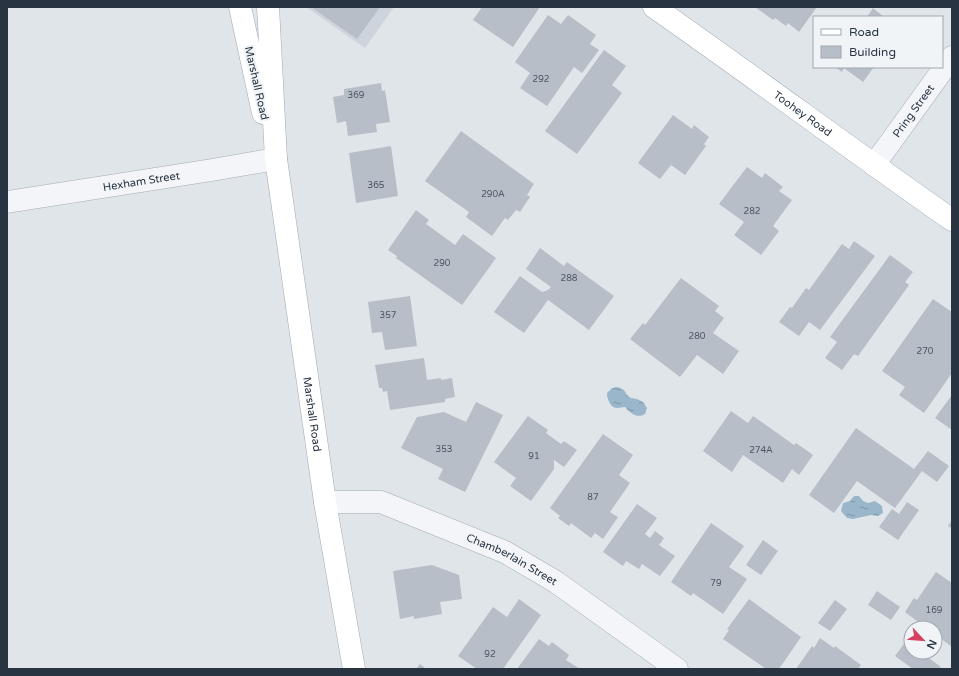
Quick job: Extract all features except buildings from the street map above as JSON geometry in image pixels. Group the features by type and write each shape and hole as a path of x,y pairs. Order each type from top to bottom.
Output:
{"main road":[{"name":"Marshall Road","path":"240,7 263,114 276,159"},
{"name":"Marshall Road","path":"268,7 276,159 325,502 354,669"},
{"name":"Toohey Road","path":"654,7 952,220"}],"street":[{"name":"Pring Street","path":"874,165 952,57"},
{"name":"Hexham Street","path":"7,202 276,159"},
{"name":"Chamberlain Street","path":"325,502 381,502 505,552 556,582 678,669"}],"shaded area":[{"path":"306,7 394,7 365,48"}],"water":[{"path":"618,387 624,390 631,398 643,402 647,408 645,414 636,416 625,407 615,408 611,405 608,400 607,393 612,388"},
{"path":"854,496 859,496 863,501 868,503 875,501 882,506 883,513 878,516 871,515 853,519 847,518 841,511 843,503 850,501"}]}
